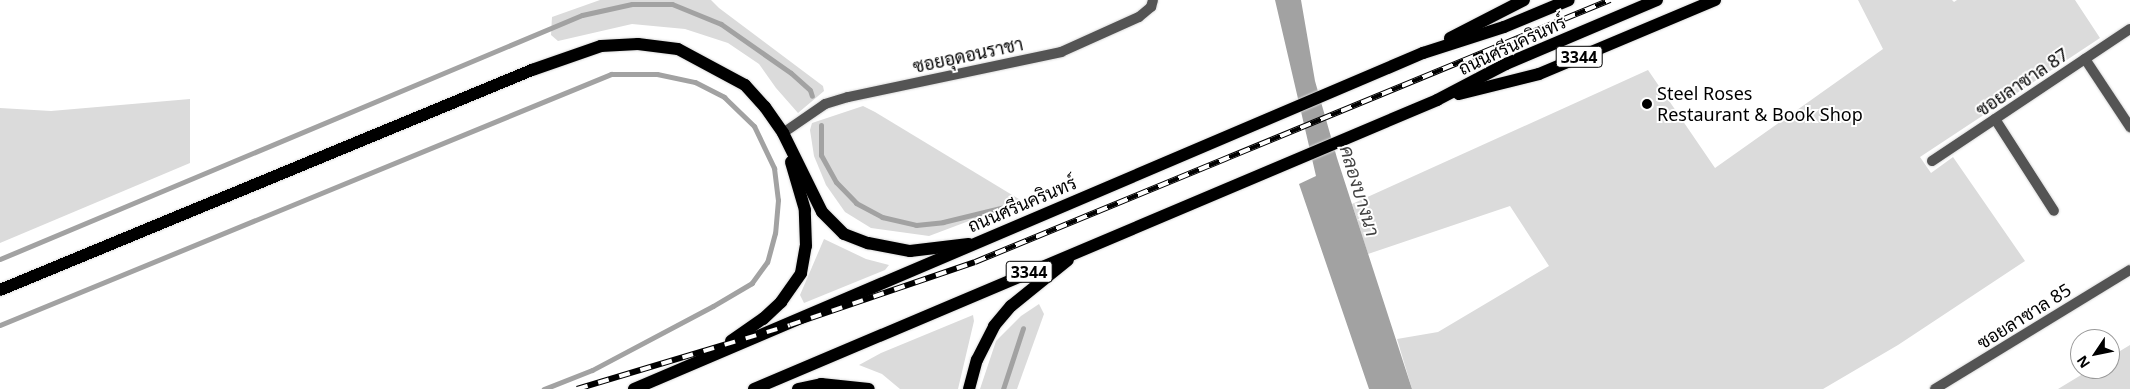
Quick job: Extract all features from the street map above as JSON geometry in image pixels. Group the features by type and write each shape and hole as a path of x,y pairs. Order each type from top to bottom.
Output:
{"main road":[{"name":"ถนนศรีนครินทร์","path":"634,389 969,244 1423,53 1524,0"},
{"name":"ถนนศรีนครินทร์","path":"1423,53 1504,27 1569,0"},
{"name":"ถนนศรีนครินทร์","path":"754,389 1438,100 1506,64 1657,0"},
{"name":"ถนนศรีนครินทร์","path":"1438,100 1539,74 1715,0"},
{"path":"0,290 532,70 601,46 638,44 678,49 745,86 765,107 783,133 805,210 806,246 801,274 781,302 763,319 706,358"},
{"path":"788,147 822,212 844,234 868,243 910,251 969,244"},
{"path":"969,389 977,360 994,326 1011,306 1079,251"},
{"path":"798,389 821,384 869,389"}],"street":[{"name":"ซอยอุดอนราชา","path":"783,133 825,104 848,97 1061,52 1139,17 1151,7 1153,0"},
{"name":"ซอยลาซาล 87","path":"1932,161 2130,29"},
{"path":"2085,59 2130,127"},
{"path":"1995,119 2054,211"},
{"name":"ซอยลาซาล 85","path":"1935,389 2130,270"}],"shaded area":[{"path":"600,0 711,0 823,86 824,91 798,113 776,88 759,64 728,43 685,29 632,24 558,41 551,35 552,17"},
{"path":"1275,0 1301,0 1315,81 1337,158 1412,389 1369,389 1299,184 1316,176"},
{"path":"1858,0 1952,0 1954,2 1957,0 2075,0 2100,38 1920,157 1931,173 1953,157 2025,261 1898,345 1823,389 1412,389 1397,339 1438,332 1549,266 1510,206 1368,254 1352,204 1648,70 1715,168 1883,49"},
{"path":"190,99 190,163 0,243 0,108 51,111"},
{"path":"863,106 1022,201 929,236 871,228 845,212 826,185 814,156 810,130 812,123"},
{"path":"824,239 866,259 889,265 885,270 804,303 800,295"},
{"path":"1039,304 1044,314 1017,389 980,389 996,341 1021,316"},
{"path":"973,315 974,321 958,389 900,389 882,374 859,365 881,353"},
{"path":"2130,345 2130,389 2058,389 2074,379 2120,379 2120,351"}],"waterway":[{"path":"0,259 582,15 632,4 672,4 721,24 791,73 810,90 812,96"},
{"path":"0,325 611,74 657,74 695,82 724,97 754,126 774,168 778,200 775,233 767,262 752,283 713,306 592,370 544,389"},
{"path":"821,125 821,155 836,182 856,203 882,217 916,225 943,222 1012,205"},
{"path":"1003,389 1023,328"}],"railway":[{"path":"577,389 790,325 975,262 1610,0"}],"place":[{"name":"Steel Roses Restaurant & Book Shop","path":"1647,104"}],"water label":[{"name":"คลองบางนา","path":"1359,191"}]}
